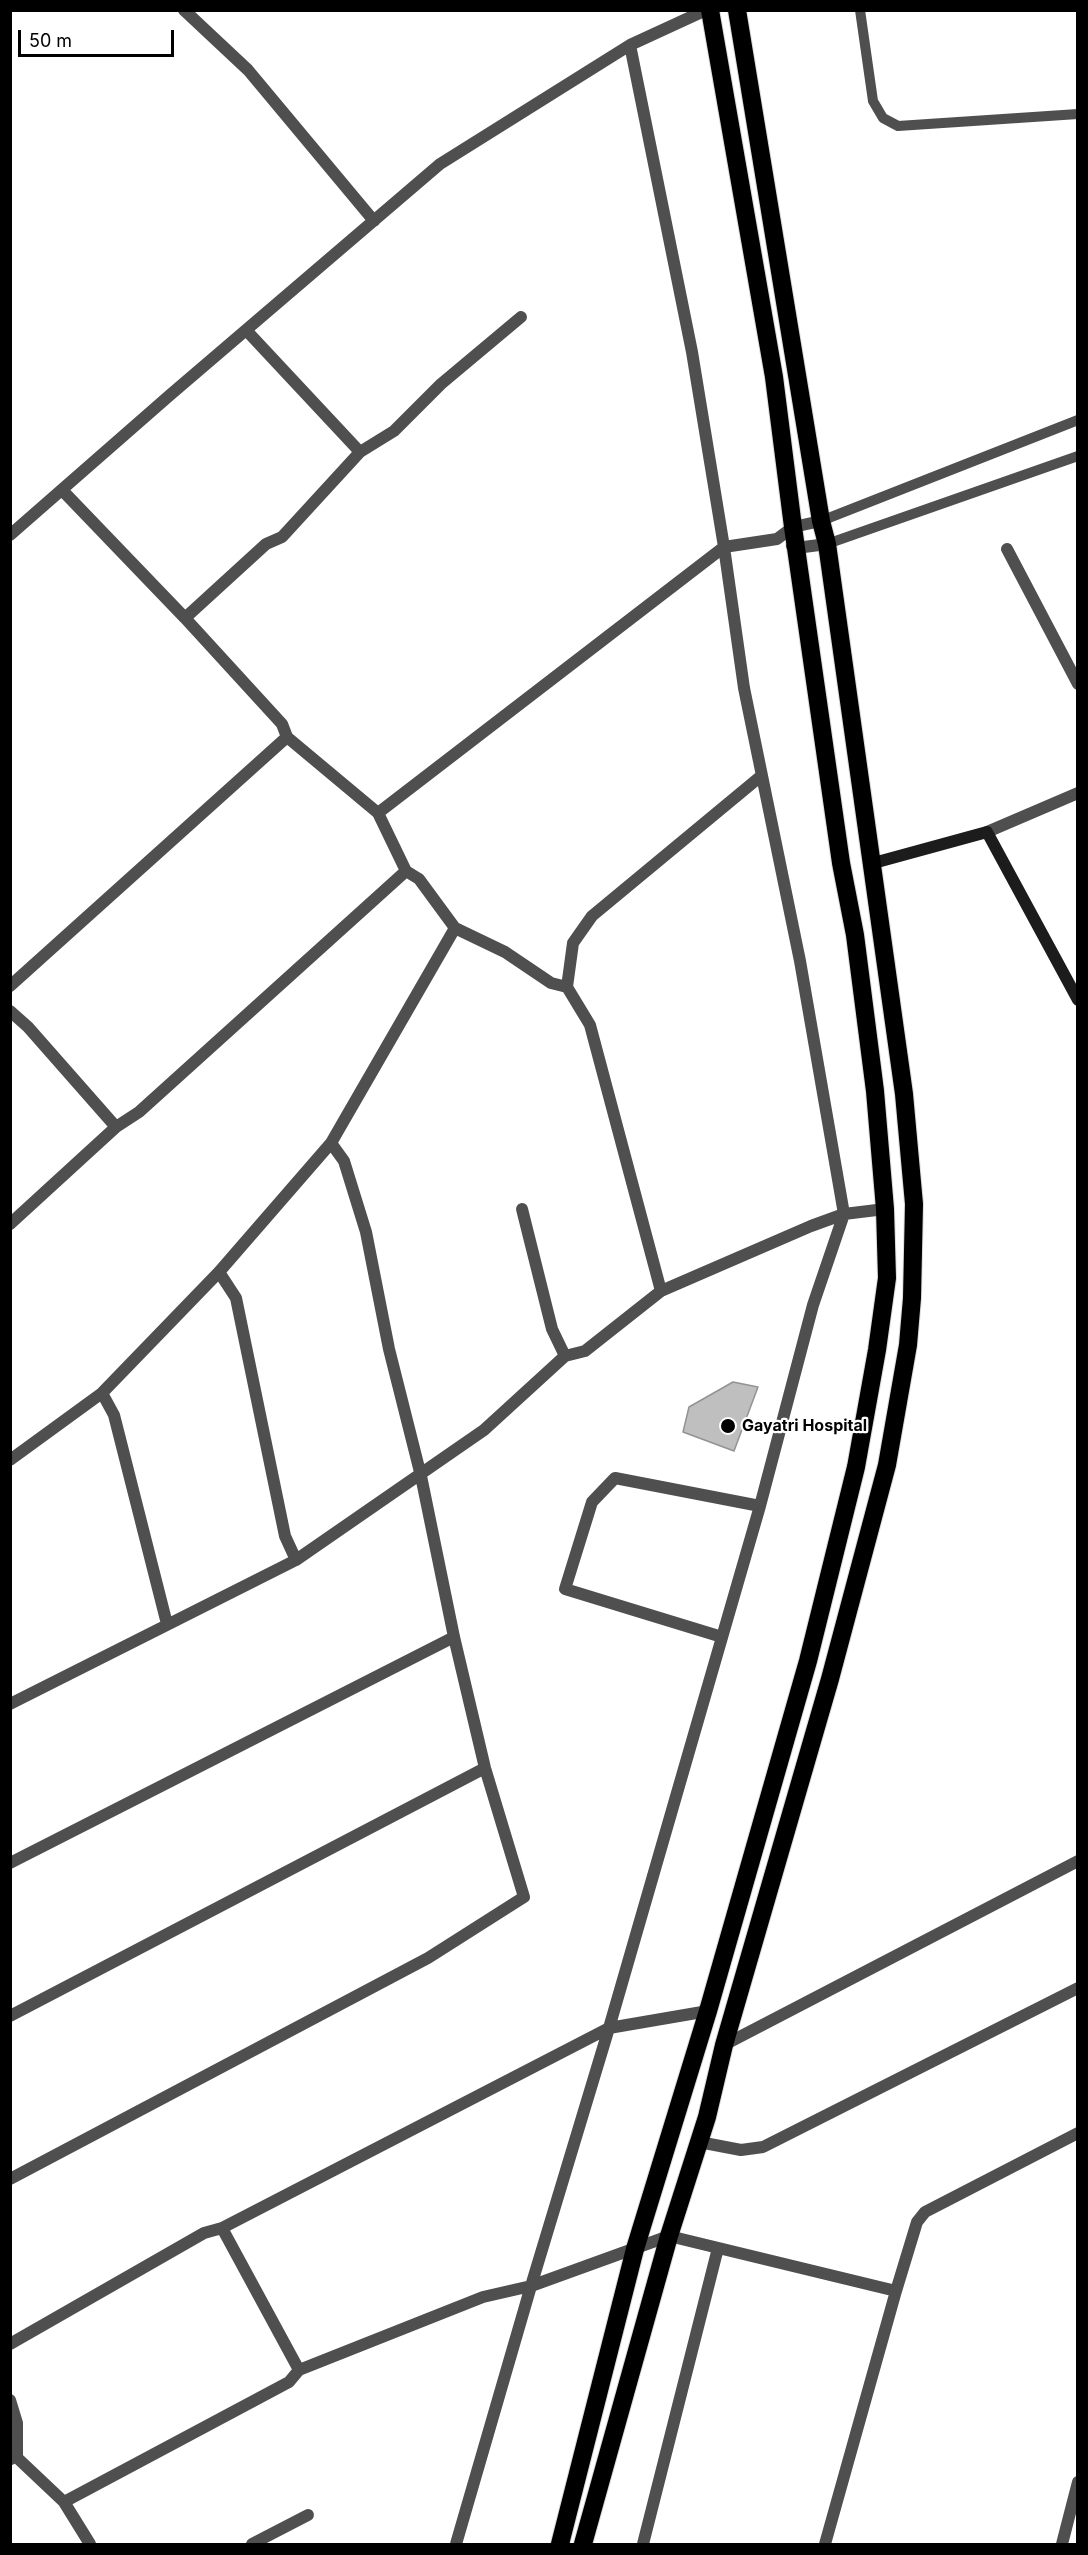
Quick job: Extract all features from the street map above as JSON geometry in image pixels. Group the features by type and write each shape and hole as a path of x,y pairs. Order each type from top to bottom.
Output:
{"highway":[{"path":"560,2544 635,2249 708,2011 808,1661 856,1467 887,1278 885,1209 875,1091 855,935 842,863 796,548 774,377 708,10"},
{"path":"583,2544 669,2236 699,2142 724,2045 830,1679 887,1465 908,1345 912,1298 914,1204 904,1094 827,544 821,521 737,10"}],"street":[{"path":"184,10 248,70 374,221"},
{"path":"10,535 440,164 630,45 708,10"},
{"path":"456,2544 609,2028 760,1506 813,1305 844,1214 800,961 744,688 692,352 630,45"},
{"path":"185,618 266,544 282,537 360,452 394,431 441,384 522,317"},
{"path":"246,330 360,452"},
{"path":"62,490 185,618 282,724 287,737 378,813 406,871 420,879 455,928 505,952 551,983 567,987"},
{"path":"378,813 724,547 777,539 793,526 821,521"},
{"path":"777,539 796,548 827,544"},
{"path":"1007,549 1077,684"},
{"path":"10,986 287,737"},
{"path":"661,1291 590,1025 567,987 573,943 592,916 761,776"},
{"path":"870,864 987,832 1077,793"},
{"path":"987,832 1077,1000"},
{"path":"10,1224 116,1127 139,1112 406,871"},
{"path":"10,1460 102,1394 219,1272 331,1143 455,928"},
{"path":"10,1011 28,1027 116,1127"},
{"path":"10,2179 428,1958 524,1897 485,1768 454,1637 421,1476 389,1349 366,1232 344,1161 331,1143"},
{"path":"522,1209 552,1329 565,1356"},
{"path":"10,1704 296,1560 421,1476 484,1430 565,1356 585,1351 661,1291 844,1214 885,1209"},
{"path":"219,1272 236,1298 285,1536 296,1560"},
{"path":"102,1394 114,1415 167,1624"},
{"path":"722,1637 565,1589 592,1502 615,1478 760,1506"},
{"path":"10,1863 454,1637"},
{"path":"10,2016 485,1768"},
{"path":"724,2045 1077,1861"},
{"path":"699,2142 741,2150 763,2147 1077,1988"},
{"path":"10,2344 204,2232 222,2228 609,2028 708,2011"},
{"path":"825,2544 917,2222 926,2212 1077,2133"},
{"path":"222,2228 299,2370"},
{"path":"64,2502 289,2382 299,2370 483,2297 531,2286 669,2236 896,2291"},
{"path":"643,2544 718,2248"},
{"path":"10,2400 17,2423 13,2455 64,2502 90,2544"},
{"path":"1062,2544 1077,2482"},
{"path":"252,2544 308,2515"}],"lane":[{"path":"860,10 873,101 883,118 898,126 1077,114"},
{"path":"821,521 1077,420"},
{"path":"827,544 1077,456"}],"building":[{"path":"733,1382 758,1387 734,1451 683,1432 689,1407"}],"place":[{"name":"Gayatri Hospital","path":"728,1426"}]}
